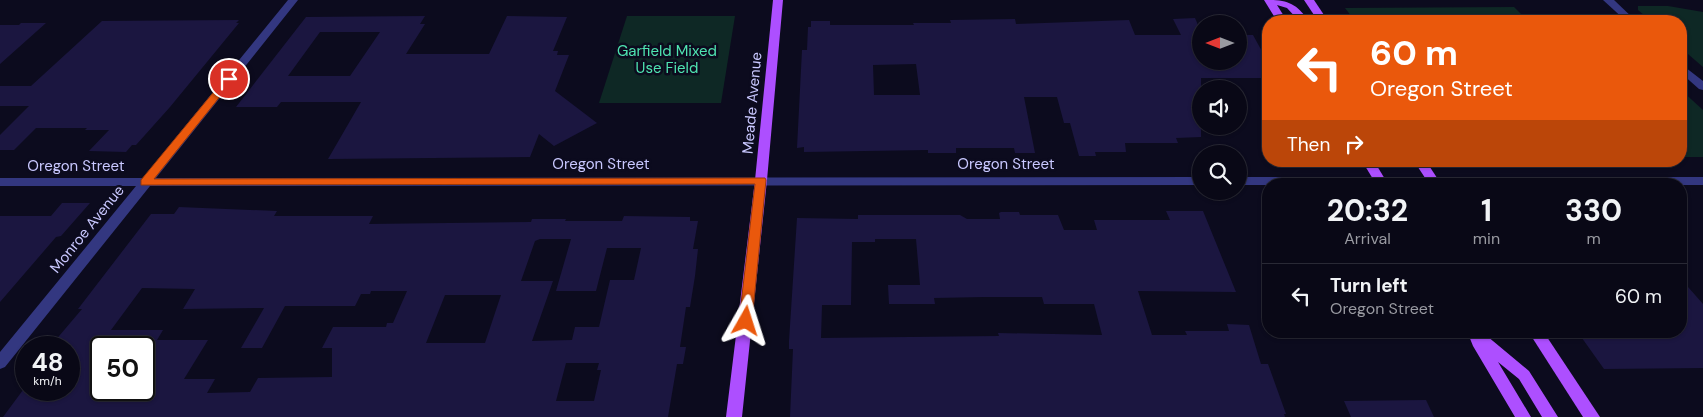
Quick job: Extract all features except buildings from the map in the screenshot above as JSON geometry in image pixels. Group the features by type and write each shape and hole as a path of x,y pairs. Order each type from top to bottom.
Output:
{"main road":[{"name":"Meade Avenue","path":"734,417 761,180 778,0"},
{"path":"1271,0 1279,15"},
{"path":"1271,0 1290,6 1298,15"},
{"path":"1309,0 1319,15"},
{"path":"1372,167 1379,178"},
{"path":"1424,167 1431,178"},
{"path":"1476,338 1522,417"},
{"path":"1479,338 1524,375 1550,417"},
{"path":"1540,338 1592,417"}],"street":[{"name":"Monroe Avenue","path":"0,363 293,0"},
{"path":"1608,0 1624,15"},
{"path":"1687,72 1703,87"},
{"name":"Oregon Street","path":"0,182 1192,181"},
{"path":"1247,181 1262,181"},
{"path":"1687,181 1703,181"}],"green space":[{"path":"1638,6 1668,6 1703,12 1703,67 1687,53 1687,15 1644,15 1638,10"},
{"path":"1514,7 1522,15 1350,15 1345,8"},
{"name":"Garfield Mixed Use Field","path":"627,16 735,16 721,103 599,103"},
{"path":"1687,95 1703,110 1703,157 1687,157"}],"route":[{"path":"229,79 145,183 761,180 746,321"}]}
